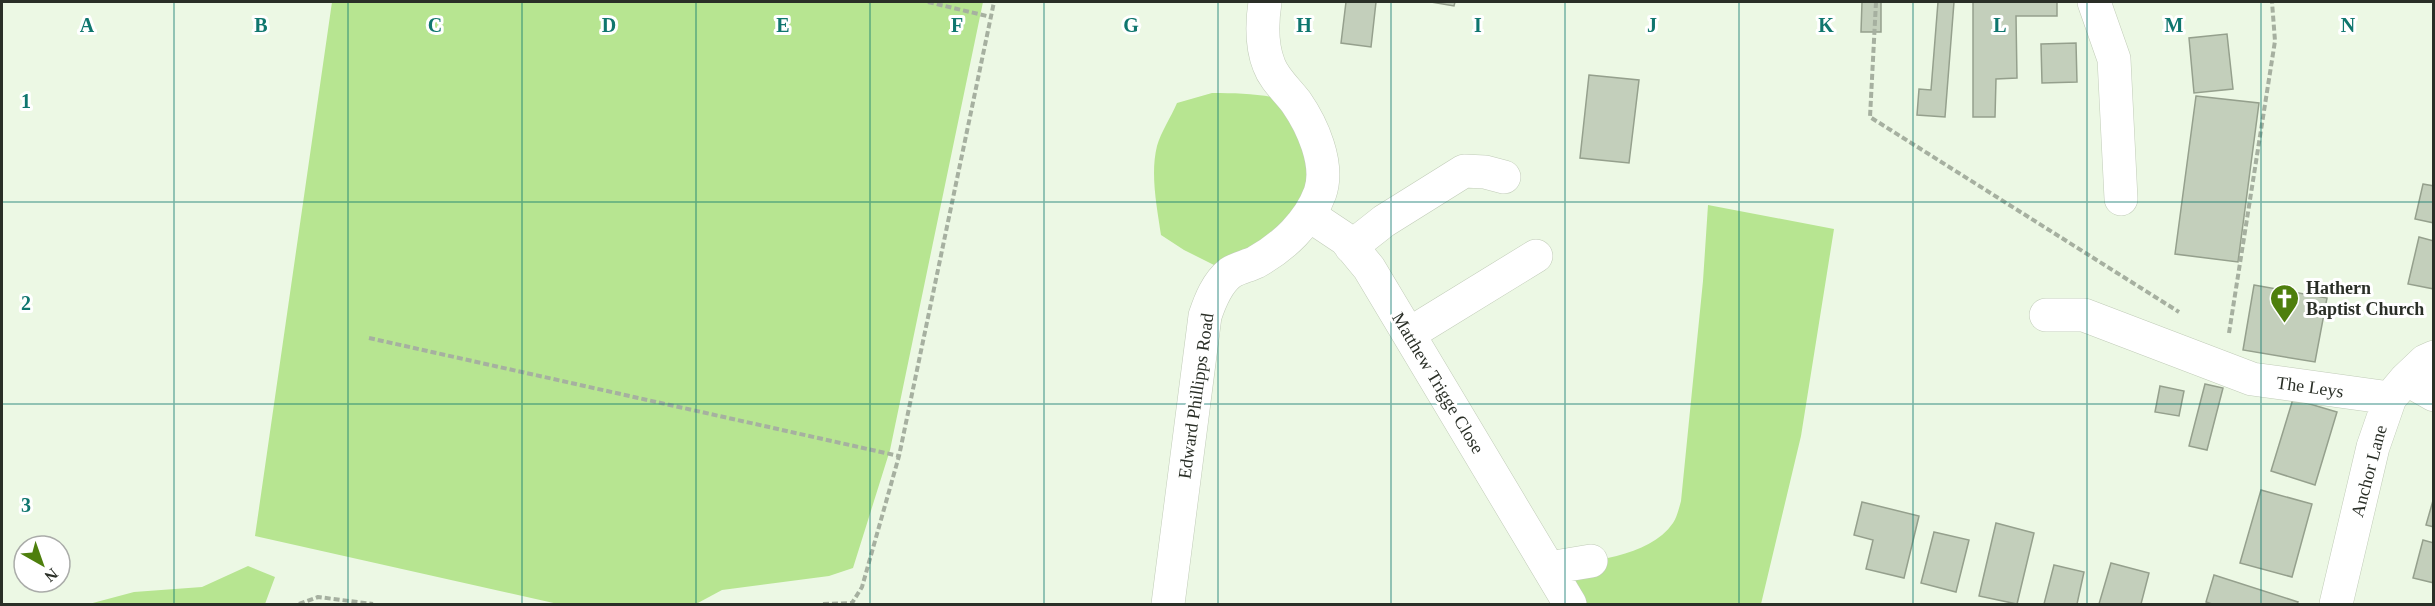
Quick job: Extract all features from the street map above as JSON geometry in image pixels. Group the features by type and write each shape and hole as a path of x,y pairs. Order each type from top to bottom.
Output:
{"street":[{"name":"Edward Phillipps Road","path":"1168,604 1205,316 1213,294 1230,273 1257,261 1295,233 1309,214 1321,191 1322,162 1305,117 1269,66 1263,39 1265,2"},
{"path":"2094,2 2114,59 2121,199"},
{"path":"1352,247 1384,221 1464,171 1485,172 1504,177"},
{"name":"Matthew Trigge Close","path":"1309,214 1345,239 1369,268 1570,604"},
{"path":"1409,333 1536,256"},
{"name":"The Leys","path":"2046,315 2084,315 2252,379 2398,388"},
{"path":"2398,388 2425,361 2433,357"},
{"path":"2398,388 2433,395"},
{"name":"Anchor Lane","path":"2336,604 2373,447 2398,388"},
{"path":"1549,568 1591,561"}],"path":[{"path":"928,2 991,16"},
{"path":"823,604 852,603 862,587 899,456 994,2"},
{"path":"1876,2 1870,117 2188,318"},
{"path":"2231,370 2228,343 2275,41 2272,2"},
{"path":"369,338 899,456"},
{"path":"299,604 318,597 373,604"}],"green space":[{"path":"332,2 983,2 890,450 853,568 829,576 722,590 696,604 558,604 255,536"},
{"path":"1212,93 1255,95 1296,103 1321,191 1230,273 1184,250 1161,235 1155,190 1154,168 1157,146 1177,103"},
{"path":"1708,205 1834,229 1801,436 1761,604 1570,604 1549,568 1599,560 1634,551 1662,535 1677,515 1681,501 1703,281"},
{"path":"248,566 275,577 265,604 89,604 134,592 202,587"}],"building":[{"path":"1346,2 1376,2 1371,47 1341,43"},
{"path":"1431,2 1455,2 1454,6"},
{"path":"1862,2 1881,2 1881,32 1861,32"},
{"path":"1938,2 1954,2 1945,117 1917,115 1919,89 1931,90"},
{"path":"1973,2 2057,2 2057,16 2016,16 2017,78 1996,79 1995,117 1973,117"},
{"path":"2227,34 2233,89 2194,93 2189,38"},
{"path":"2076,43 2077,82 2042,83 2041,44"},
{"path":"1589,75 1639,80 1629,163 1580,158"},
{"path":"2196,96 2259,103 2238,262 2175,254"},
{"path":"2423,184 2434,186 2434,223 2415,219"},
{"path":"2419,237 2434,241 2434,289 2408,284"},
{"name":"Hathern Baptist Church","path":"2254,285 2327,298 2315,362 2243,350"},
{"path":"2205,384 2223,388 2207,450 2189,446"},
{"path":"2160,386 2184,391 2179,416 2155,412"},
{"path":"2293,399 2337,412 2315,485 2271,471"},
{"path":"2261,490 2312,504 2292,577 2240,563"},
{"path":"2434,497 2434,527 2426,525"},
{"path":"1862,502 1919,516 1904,578 1866,569 1873,540 1854,535"},
{"path":"1996,523 2034,533 2017,604 1979,596"},
{"path":"1934,532 1969,540 1956,592 1921,583"},
{"path":"2423,540 2434,543 2434,583 2413,578"},
{"path":"2111,563 2149,573 2141,604 2099,604"},
{"path":"2054,565 2084,572 2077,604 2044,604"},
{"path":"2214,575 2298,602 2297,604 2212,604 2206,602"}],"place":[{"name":"Hathern Baptist Church","path":"2285,324"}]}
